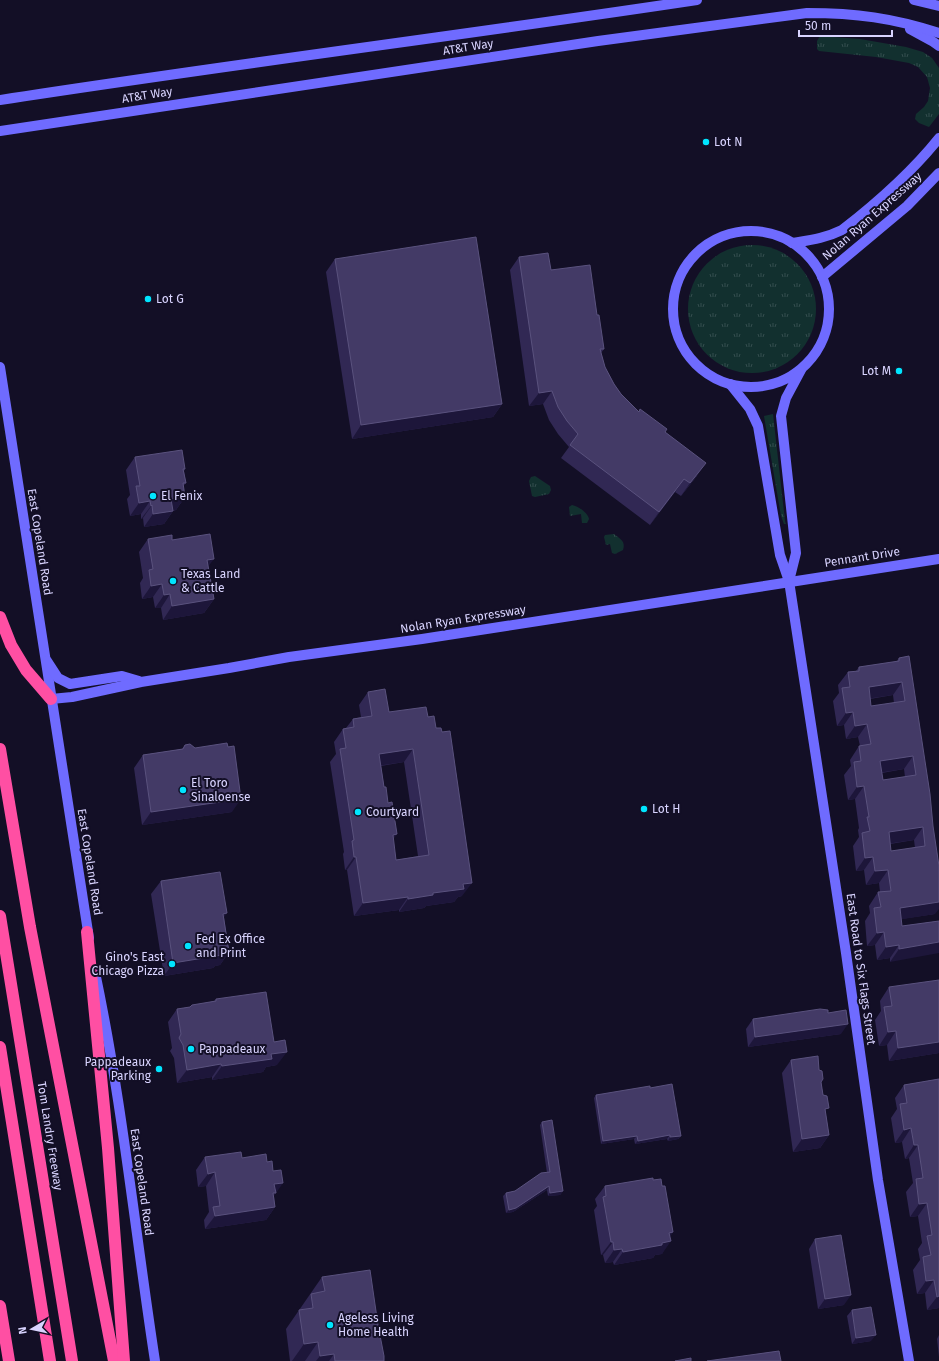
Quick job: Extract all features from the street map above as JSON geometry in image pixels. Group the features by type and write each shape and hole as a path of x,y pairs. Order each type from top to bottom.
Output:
{"highway":[{"path":"0,618 11,645 26,670 51,699"},
{"path":"0,749 30,927 114,1361"},
{"name":"Tom Landry Freeway","path":"0,916 72,1361"},
{"path":"87,932 108,1148 124,1361"},
{"path":"0,1047 50,1361"},
{"path":"0,1306 9,1361"}],"street":[{"name":"AT&T Way","path":"0,100 697,0"},
{"path":"914,0 939,6"},
{"name":"AT&T Way","path":"0,130 598,40 808,13 853,14 892,20 939,33"},
{"path":"892,20 939,46"},
{"name":"Nolan Ryan Expressway","path":"792,243 833,235 842,230 891,190 913,168 939,138"},
{"name":"Nolan Ryan Expressway","path":"822,277 897,215 939,174"},
{"path":"740,232 762,232 772,234 792,243 810,258 822,277 829,301 828,326 818,349 802,369 781,382 768,386 742,387 717,379 695,363 680,341 676,328 674,308 676,288 681,275 688,264 700,250 716,240 740,232"},
{"name":"East Copeland Road","path":"0,367 87,932 104,1013 115,1079 155,1361"},
{"name":"East Road to Six Flags Street","path":"789,581 796,553 781,416 786,398 802,369"},
{"name":"East Road to Six Flags Street","path":"730,384 750,409 758,426 780,555 789,581 847,960 878,1180 910,1361"},
{"name":"Pennant Drive","path":"789,581 939,559"},
{"name":"Nolan Ryan Expressway","path":"51,699 72,697 141,682 288,657 422,639 789,581"},
{"name":"Nolan Ryan Expressway","path":"45,658 58,678 70,684 122,676 141,682"}],"green space":[{"path":"820,36 860,39 906,47 923,52 932,58 939,68 939,114 929,127 919,123 915,119 916,114 928,101 930,88 927,77 918,67 909,63 876,57 819,51 817,49 817,41"},
{"path":"746,245 758,245 777,250 793,259 802,268 811,284 815,297 815,321 811,334 802,350 793,359 771,370 758,373 746,373 727,368 711,359 702,350 691,328 688,315 688,303 693,284 702,268 711,259 733,248"},
{"path":"773,414 786,524 784,524 781,516 764,416"},
{"path":"535,476 550,486 551,490 549,494 535,497 532,496 529,481 531,477"},
{"path":"572,505 580,508 587,514 589,519 587,523 582,523 581,514 570,516 569,507"},
{"path":"614,534 622,540 624,544 623,550 615,554 612,553 610,544 606,545 604,537 605,535"}],"building":[{"path":"476,237 502,404 361,425 335,259"},
{"path":"548,253 551,270 590,265 597,315 599,315 604,349 600,349 605,367 621,394 639,412 640,409 667,429 665,432 706,463 690,483 684,479 659,512 570,445 578,434 558,407 552,391 539,393 519,257"},
{"path":"182,450 185,469 183,469 186,483 183,483 185,497 171,499 173,511 153,514 150,501 139,503 136,486 140,486 135,457"},
{"path":"210,534 214,559 207,560 214,599 172,606 170,594 164,595 162,584 151,586 149,570 153,569 148,539 172,535 172,540"},
{"path":"909,656 930,794 939,866 939,902 900,908 902,926 939,921 939,942 899,949 899,945 886,947 884,932 877,933 874,908 881,907 878,892 891,891 888,870 875,871 873,857 865,858 862,833 870,831 867,817 869,817 864,786 857,787 854,762 861,761 859,746 871,744 867,724 855,726 853,712 846,713 842,688 850,687 848,672 859,671 859,667 899,661 899,658","holes":["902,682 905,701 871,706 869,687","913,756 916,775 883,780 880,761","923,827 925,846 891,851 889,832"]},
{"name":"Courtyard","path":"385,689 389,712 426,707 428,717 434,716 436,728 441,728 442,732 450,731 472,883 463,884 464,889 433,893 433,895 408,899 408,897 363,903 356,857 354,857 352,841 354,840 340,749 346,748 343,729 354,727 353,719 372,716 368,692","holes":["413,749 429,855 396,860 393,835 397,834 392,802 388,803 379,754"]},
{"name":"El Toro Sinaloense","path":"227,743 228,747 234,746 241,799 151,812 143,755 183,749 185,745 190,744 195,748"},
{"name":"Fed Ex Office and Print","path":"220,872 227,913 223,914 229,952 222,953 222,955 173,963 161,881"},
{"path":"939,980 939,1042 898,1048 896,1031 888,1032 884,1007 892,1006 889,987"},
{"path":"266,992 274,1042 285,1040 287,1052 271,1054 272,1059 222,1066 221,1064 187,1070 183,1045 179,1038 181,1034 177,1009 216,1001 216,999"},
{"path":"820,1009 828,1010 828,1013 846,1010 848,1024 755,1037 753,1019"},
{"path":"818,1056 819,1070 822,1071 823,1079 821,1082 823,1095 827,1096 829,1108 825,1109 829,1135 802,1139 791,1060"},
{"path":"939,1079 939,1296 937,1297 934,1280 926,1281 923,1257 931,1255 927,1236 932,1235 927,1203 919,1204 916,1179 923,1178 918,1145 914,1145 911,1128 904,1130 900,1104 907,1103 904,1085"},
{"path":"672,1084 681,1136 670,1137 670,1135 638,1141 637,1136 603,1141 596,1095"},
{"path":"552,1120 563,1191 550,1193 549,1186 516,1208 509,1210 506,1193 515,1191 541,1173 550,1172 542,1122"},
{"path":"241,1152 242,1158 266,1154 267,1162 272,1161 273,1171 281,1170 283,1183 274,1184 276,1193 273,1193 275,1207 215,1216 213,1207 220,1206 215,1172 208,1174 205,1157"},
{"path":"653,1178 653,1180 661,1179 662,1186 665,1186 673,1232 669,1233 671,1241 662,1243 662,1245 623,1252 622,1249 614,1250 613,1242 611,1242 603,1197 606,1196 605,1186"},
{"path":"841,1235 851,1295 825,1299 815,1239"},
{"name":"Ageless Living Home Health","path":"370,1270 384,1361 335,1361 334,1354 320,1356 318,1342 304,1344 299,1310 313,1308 311,1294 325,1291 322,1277"},
{"path":"871,1307 876,1335 856,1338 852,1310"},
{"path":"779,1351 781,1361 707,1361"},
{"path":"691,1358 691,1361 675,1361"}],"place":[{"name":"Lot N","path":"706,142"},
{"name":"Lot G","path":"148,299"},
{"name":"Lot M","path":"899,371"},
{"name":"El Fenix","path":"153,496"},
{"name":"Texas Land & Cattle","path":"173,581"},
{"name":"El Toro Sinaloense","path":"183,790"},
{"name":"Lot H","path":"644,809"},
{"name":"Courtyard","path":"358,812"},
{"name":"Fed Ex Office and Print","path":"188,946"},
{"name":"Gino's East Chicago Pizza","path":"172,964"},
{"name":"Pappadeaux","path":"191,1049"},
{"name":"Pappadeaux Parking","path":"159,1069"},
{"name":"Ageless Living Home Health","path":"330,1325"}]}
